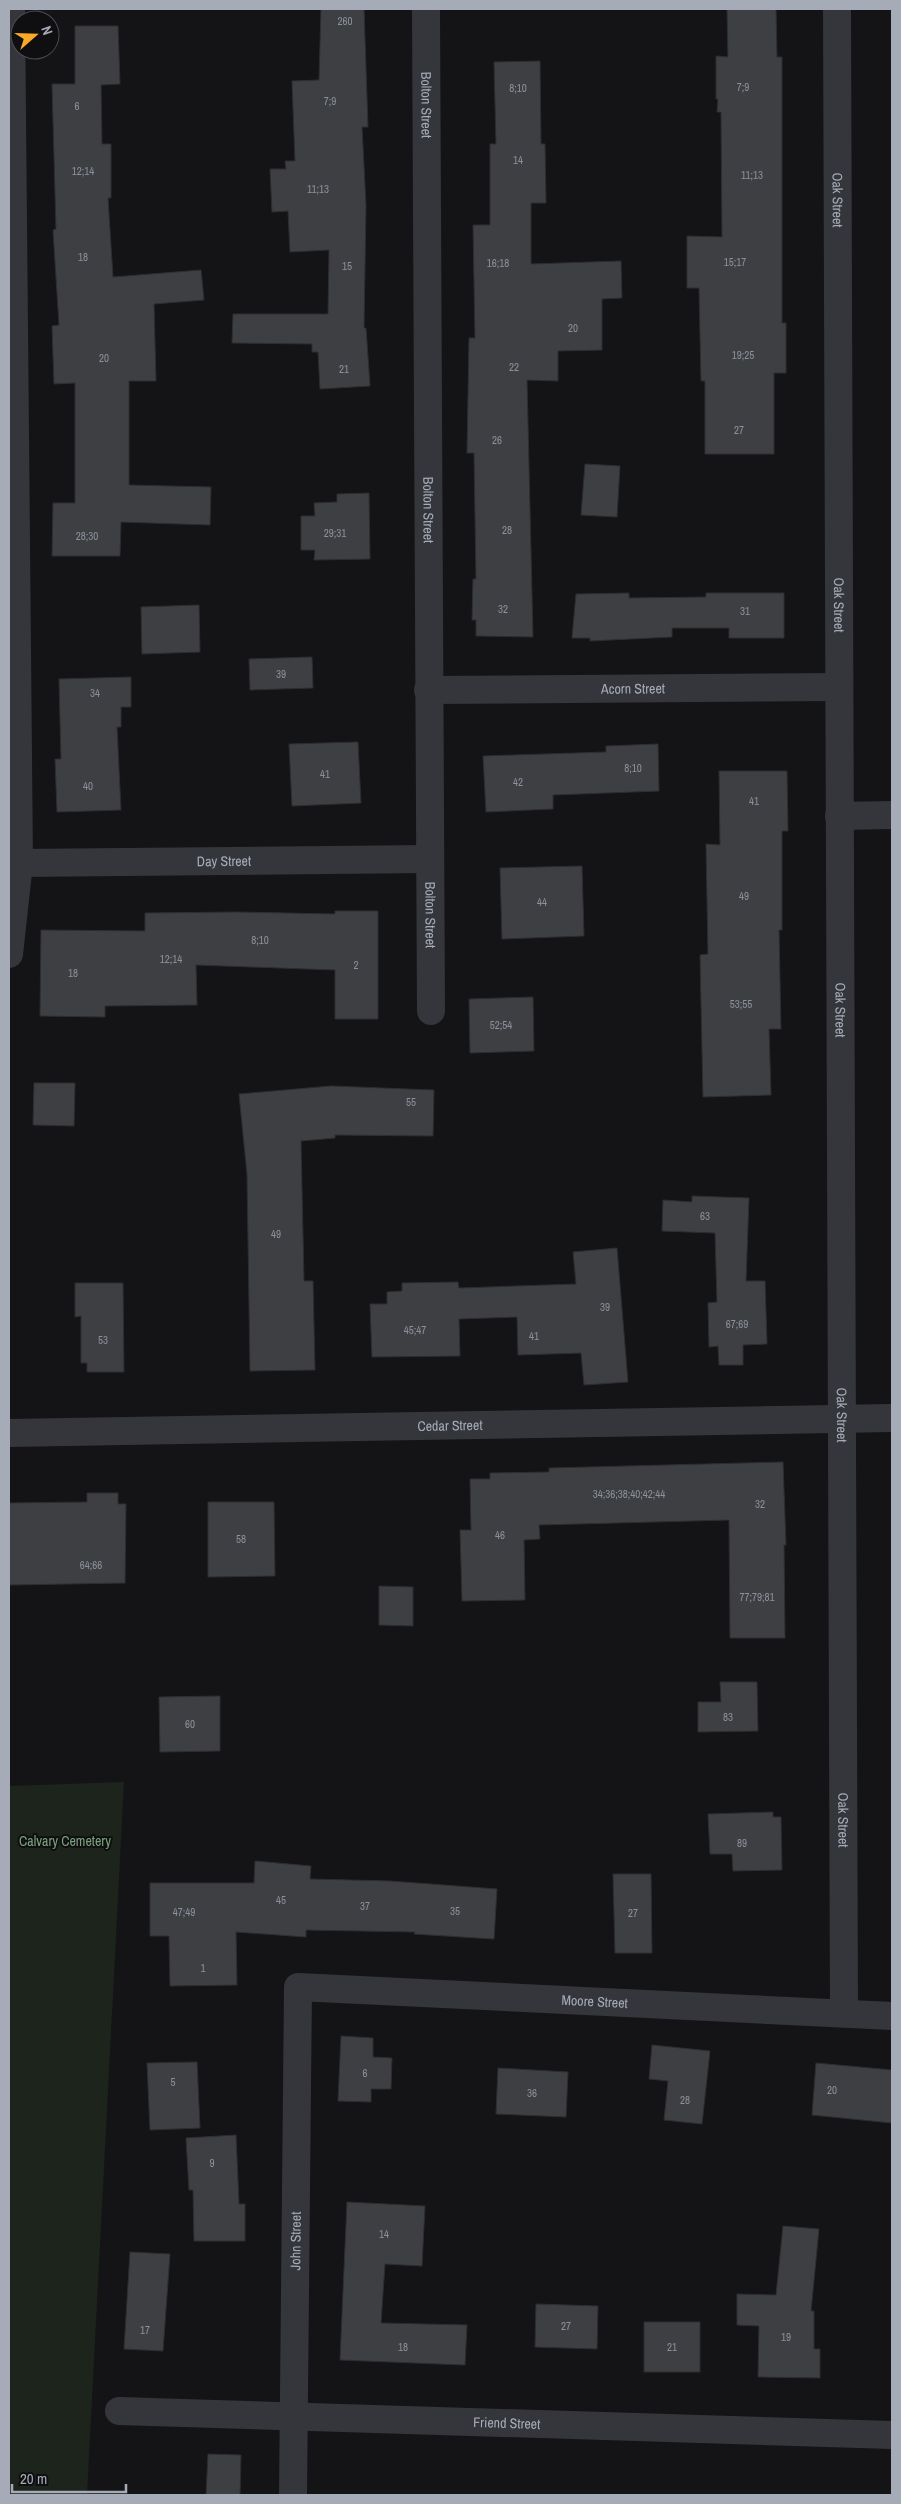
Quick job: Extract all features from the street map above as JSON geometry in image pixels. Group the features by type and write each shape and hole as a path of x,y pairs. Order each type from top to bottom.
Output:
{"street":[{"path":"9,954 19,863 11,9"},
{"name":"Bolton Street","path":"426,9 431,1011"},
{"name":"Oak Street","path":"837,9 844,2012"},
{"name":"Acorn Street","path":"428,690 839,687"},
{"path":"840,816 892,815"},
{"name":"Day Street","path":"19,863 429,859"},
{"name":"Cedar Street","path":"9,1433 892,1418"},
{"name":"Moore Street","path":"298,1987 844,2012 892,2016"},
{"name":"John Street","path":"293,2495 298,1987"},
{"name":"Friend Street","path":"119,2412 892,2434"}],"green space":[{"name":"Calvary Cemetery","path":"124,1782 87,2495 9,2495 9,1786"}],"building":[{"path":"321,9 364,9 368,127 362,127 366,206 364,328 366,328 370,386 320,389 318,352 312,352 312,344 232,343 233,314 328,314 329,250 290,252 288,211 272,212 270,169 286,169 285,161 295,161 292,81 319,80"},
{"path":"727,9 776,9 777,57 782,57 782,323 786,323 786,373 774,373 774,454 705,454 705,381 701,381 699,288 687,288 687,236 722,237 721,112 717,112 716,56 728,57"},
{"path":"75,26 118,26 120,84 101,85 102,144 111,144 111,198 108,198 113,277 201,270 204,300 154,304 156,381 129,381 129,485 211,487 210,525 121,522 120,556 52,556 53,503 75,503 75,383 54,384 52,326 59,325 53,230 56,229 52,84 75,84"},
{"path":"540,61 541,144 545,144 546,203 531,203 531,264 621,261 622,298 602,299 602,350 558,351 558,381 527,380 533,637 476,636 476,620 472,620 473,579 476,579 474,453 467,453 469,338 475,338 473,225 490,225 490,144 496,144 494,62"},
{"path":"585,464 620,466 617,517 581,515"},
{"path":"369,493 370,559 314,560 315,550 301,550 301,516 315,516 314,503 337,502 337,494"},
{"path":"629,593 629,598 706,597 706,593 784,593 784,638 729,638 729,628 672,628 672,637 590,641 590,638 572,638 576,594"},
{"path":"199,605 200,652 142,654 141,607"},
{"path":"312,657 313,688 250,690 249,659"},
{"path":"131,677 131,707 121,707 121,727 117,727 121,810 57,812 55,759 61,759 59,679"},
{"path":"358,742 361,803 292,806 289,744"},
{"path":"658,744 659,791 553,795 553,809 486,812 483,756 606,752 606,746"},
{"path":"719,771 787,771 788,831 782,831 782,930 779,930 781,1029 769,1029 771,1095 703,1097 700,955 708,954 706,844 720,845"},
{"path":"582,866 584,936 502,939 500,868"},
{"path":"335,911 378,911 378,1019 335,1019 335,970 196,965 197,1005 105,1006 105,1017 40,1016 41,930 145,931 145,913 335,914"},
{"path":"533,997 534,1051 470,1053 469,999"},
{"path":"34,1083 75,1083 74,1126 33,1125"},
{"path":"331,1086 434,1090 433,1136 335,1135 335,1138 301,1141 304,1281 313,1281 315,1370 250,1371 247,1174 239,1094"},
{"path":"692,1196 749,1198 746,1281 765,1281 767,1344 743,1345 743,1365 719,1365 718,1346 709,1347 708,1303 717,1302 715,1233 662,1231 663,1200 692,1202"},
{"path":"617,1248 628,1382 584,1385 581,1353 518,1355 517,1317 459,1319 460,1356 372,1357 370,1304 387,1304 387,1292 402,1291 402,1283 458,1282 459,1288 576,1284 573,1252"},
{"path":"75,1283 123,1283 124,1372 87,1372 87,1363 81,1363 81,1316 75,1317"},
{"path":"783,1462 786,1545 784,1545 785,1638 730,1638 729,1520 539,1525 540,1539 524,1540 525,1600 462,1601 460,1530 471,1530 470,1479 490,1479 490,1473 549,1472 549,1468"},
{"path":"87,1493 118,1493 118,1504 126,1504 125,1583 9,1585 9,1503 87,1502"},
{"path":"208,1502 274,1502 275,1576 208,1577"},
{"path":"379,1586 413,1587 413,1626 379,1625"},
{"path":"720,1682 757,1682 758,1731 698,1732 698,1702 721,1702"},
{"path":"220,1696 220,1751 160,1752 159,1697"},
{"path":"773,1812 773,1817 781,1817 782,1870 733,1871 732,1854 710,1854 708,1814"},
{"path":"255,1861 311,1866 310,1879 390,1881 497,1889 494,1939 414,1934 415,1932 306,1930 306,1937 236,1932 237,1985 170,1986 169,1936 150,1936 150,1883 254,1883"},
{"path":"613,1874 651,1874 652,1953 615,1953"},
{"path":"341,2036 373,2038 373,2057 392,2058 391,2089 371,2089 371,2102 338,2101"},
{"path":"652,2045 710,2051 702,2124 664,2120 668,2081 649,2079"},
{"path":"197,2062 200,2128 150,2130 147,2063"},
{"path":"816,2063 892,2070 892,2123 812,2115"},
{"path":"498,2068 568,2072 566,2117 496,2114"},
{"path":"236,2135 239,2204 245,2204 245,2241 194,2241 193,2190 189,2190 186,2138"},
{"path":"347,2202 425,2206 422,2266 385,2264 381,2323 467,2325 465,2365 340,2360"},
{"path":"783,2226 819,2229 811,2311 814,2311 814,2349 820,2349 820,2378 758,2377 759,2326 737,2325 737,2294 776,2295"},
{"path":"130,2252 170,2254 163,2351 124,2349"},
{"path":"536,2304 598,2306 597,2349 535,2347"},
{"path":"644,2322 700,2322 700,2372 644,2372"},
{"path":"208,2454 241,2455 240,2495 206,2495"}]}
